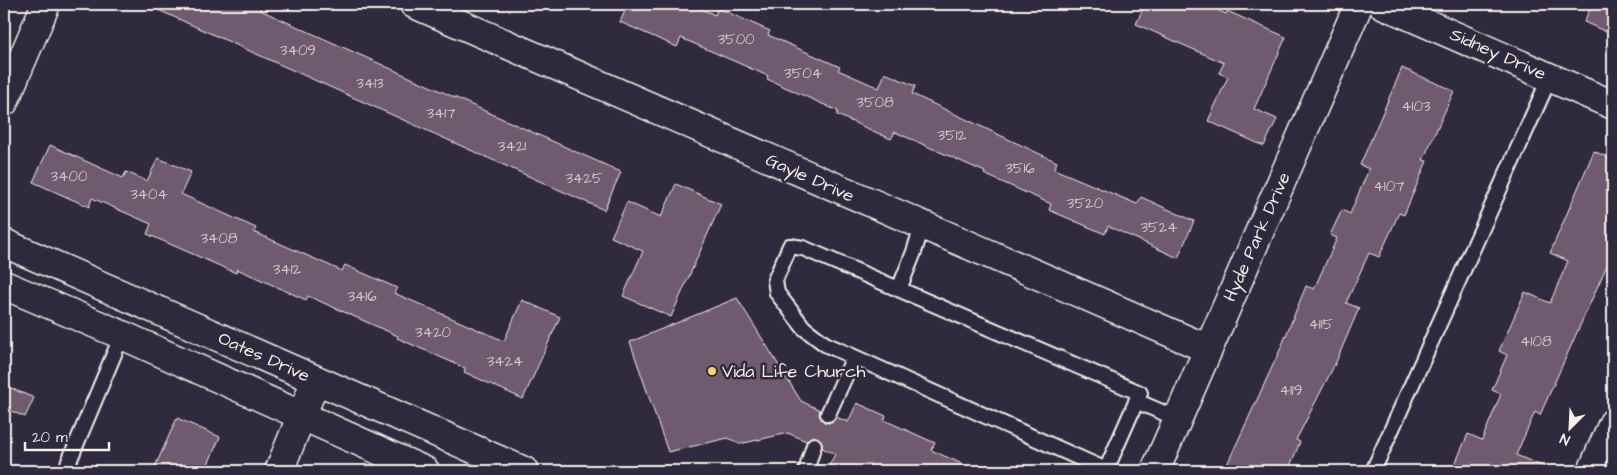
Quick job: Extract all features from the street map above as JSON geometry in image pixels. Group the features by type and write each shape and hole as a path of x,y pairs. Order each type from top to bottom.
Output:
{"street":[{"path":"4,102 46,4"},
{"name":"Gayle Drive","path":"414,4 1208,349"},
{"name":"Hyde Park Drive","path":"1155,471 1359,4"},
{"name":"Sidney Drive","path":"1382,4 1613,106"},
{"name":"Oates Drive","path":"4,243 524,471"},
{"path":"4,284 425,471"},
{"path":"279,471 316,380"},
{"path":"1592,471 1613,423"}],"lane":[{"path":"1373,471 1550,77"},
{"path":"899,289 922,226"},
{"path":"790,246 802,248 899,289 1140,393 1106,470 825,344 804,328 777,293 775,280 790,246"},
{"path":"65,471 122,335"},
{"path":"828,414 854,357"},
{"path":"1136,402 1178,419"},
{"path":"806,471 814,445"}],"building":[{"path":"145,4 263,4 260,10 621,172 604,210"},
{"path":"628,4 690,4 715,15 718,8 770,31 768,35 840,67 838,70 879,88 885,73 915,86 912,94 1057,162 1054,169 1137,204 1141,197 1194,221 1178,258 1108,226 1105,234 1049,210 1051,204 895,132 891,139 837,115 838,111 767,79 768,76 681,38 677,47 620,22"},
{"path":"1145,4 1204,4 1226,14 1227,11 1286,37 1254,109 1277,119 1264,146 1208,121 1228,77 1219,73 1224,63 1136,24"},
{"path":"1592,4 1613,4 1613,35 1584,22"},
{"path":"1402,68 1454,91 1423,160 1427,161 1404,215 1399,213 1379,257 1369,253 1346,303 1359,308 1336,362 1296,440 1300,442 1288,471 1224,471 1280,350 1306,286 1314,289 1337,238 1330,235 1342,210 1350,214 1369,169 1360,165"},
{"path":"50,145 123,178 126,172 147,181 158,158 191,172 181,194 256,228 254,232 342,271 345,265 397,288 394,293 504,341 522,300 560,317 523,399 464,372 465,368 308,296 306,300 237,269 236,273 147,234 151,224 92,198 89,207 33,182"},
{"path":"1594,151 1613,160 1613,252 1540,415 1535,412 1516,455 1554,471 1452,471 1468,434 1482,440 1501,394 1492,390 1507,355 1499,351 1525,292 1550,303 1568,261 1550,253"},
{"path":"676,184 721,204 671,317 623,296 643,251 611,237 627,202 661,217"},
{"name":"Vida Life Church","path":"737,298 801,401 820,410 819,415 824,422 829,423 836,417 848,422 857,403 886,416 884,420 935,443 931,450 978,471 842,471 829,466 835,454 822,448 820,439 813,436 806,441 788,433 740,444 728,438 668,452 630,342"},
{"path":"4,385 34,398 25,417 4,408"},
{"path":"177,418 220,437 205,471 153,471"}],"place":[{"name":"Vida Life Church","path":"712,371"}]}
